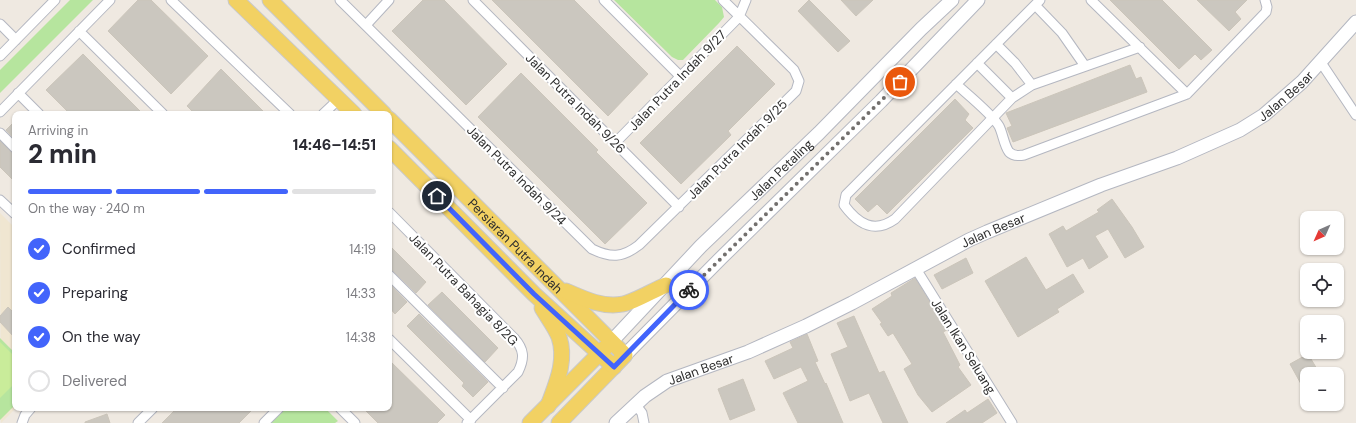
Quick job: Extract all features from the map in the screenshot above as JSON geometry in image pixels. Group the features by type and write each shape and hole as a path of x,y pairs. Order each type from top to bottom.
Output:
{"main road":[{"path":"236,0 351,111"},
{"path":"247,0 268,31"},
{"path":"264,0 289,18"},
{"path":"270,0 381,111"},
{"name":"Jalan Petaling","path":"611,342 701,246 819,133 951,0"},
{"name":"Jalan Petaling","path":"625,355 721,258 881,101 978,0"},
{"name":"Jalan Besar","path":"616,423 635,404 668,381 748,352 791,332 852,303 969,240 1101,185 1177,158 1240,130 1264,115 1302,82 1356,22"},
{"name":"Persiaran Putra Indah","path":"392,122 625,355"},
{"name":"Persiaran Putra Indah","path":"392,151 534,294 614,367"},
{"path":"549,279 582,298 592,302 608,305 623,304 666,285"},
{"path":"534,294 554,327 562,349 560,372 548,406"},
{"path":"530,423 611,342"},
{"path":"559,423 625,355"}],"street":[{"path":"0,56 55,0"},
{"path":"0,112 110,0"},
{"path":"171,0 287,111"},
{"name":"Jalan Putra Indah 9/24","path":"340,0 592,249 608,255 623,255 630,252 679,207"},
{"path":"366,25 389,0"},
{"name":"Jalan Putra Indah 9/26","path":"473,0 679,207"},
{"path":"604,0 680,76"},
{"path":"723,0 739,17 746,0"},
{"path":"1091,0 1187,94"},
{"path":"956,84 993,118 999,125 1009,151 1013,155 1018,156 1187,94 1266,12 1267,7 1265,0"},
{"path":"1085,66 1062,33 1038,3 846,195 844,205 860,223 882,226 889,223 895,219 1012,98 1032,84 1085,66 1140,47"},
{"name":"Jalan Putra Indah 9/27","path":"616,142 739,17"},
{"name":"Jalan Putra Indah 9/25","path":"679,207 796,91 799,81 794,70 739,17"},
{"path":"0,24 16,40"},
{"path":"79,31 160,111"},
{"path":"996,44 1015,63 1032,84"},
{"path":"1320,61 1356,115"},
{"path":"977,63 1012,98"},
{"path":"18,93 36,111"},
{"path":"326,111 339,98"},
{"path":"0,133 12,145"},
{"path":"0,200 12,211"},
{"name":"Jalan Putra Bahagia 8/2G","path":"392,215 520,344 524,357 518,372 469,421"},
{"name":"Jalan Ikan Seluang","path":"916,269 1012,423"},
{"path":"392,278 503,388"},
{"path":"392,342 469,421"},
{"path":"635,404 642,413 644,423"},
{"path":"22,423 24,415 28,411"},
{"path":"138,423 150,411"},
{"path":"264,423 276,411"},
{"path":"342,411 349,421"}],"shaded area":[{"path":"0,213 12,225 13,411 1,423"}],"green space":[{"path":"70,0 93,0 0,93 0,70"},
{"path":"614,0 715,0 722,7 724,17 683,60 678,60 672,57"},
{"path":"0,338 12,350 12,408 0,420"},
{"path":"0,342 12,354 12,386 0,398"},
{"path":"281,411 328,411 338,421 335,423 269,423"}],"building":[{"path":"138,0 151,0 208,56 171,94 108,31"},
{"path":"423,0 444,0 507,64 466,105 392,31"},
{"path":"492,0 574,0 648,74 608,116"},
{"path":"809,0 850,41 838,52 798,11"},
{"path":"841,0 873,0 856,16"},
{"path":"1110,0 1162,0 1212,50 1201,60 1195,54 1179,69"},
{"path":"1197,0 1247,0 1235,12 1241,19 1229,31"},
{"path":"737,46 775,84 728,131 731,135 681,184 640,143"},
{"path":"83,54 140,111 67,111 46,90"},
{"path":"1130,65 1136,79 1141,77 1147,92 1013,142 1007,128 1012,126 1006,113"},
{"path":"221,69 263,111 192,111 187,106"},
{"path":"521,73 598,150 596,152 647,203 605,244 478,117"},
{"path":"955,99 969,114 965,120 973,128 887,214 877,204 868,212 855,199"},
{"path":"12,124 12,137 6,130"},
{"path":"0,141 12,152 12,179 0,167"},
{"path":"1112,199 1144,247 1125,258 1108,229 1095,236 1108,257 1089,269 1083,258 1067,267 1049,234 1063,226 1066,231 1099,212 1097,210"},
{"path":"392,248 426,282 416,293 393,271"},
{"path":"1026,257 1046,290 1073,274 1084,292 1057,309 1059,312 1018,337 985,281"},
{"path":"966,258 973,273 942,289 934,275"},
{"path":"915,278 947,330 943,332 960,365 958,367 971,385 932,412 918,395 904,369 912,364 893,333 888,336 880,324 882,323 872,309 892,296 891,293"},
{"path":"392,286 407,302 395,314 392,310"},
{"path":"442,292 498,348 485,362 428,305"},
{"path":"8,307 12,311 12,335 0,322 0,316"},
{"path":"419,314 488,382 473,397 462,386 464,383 407,326"},
{"path":"854,316 879,373 884,371 908,423 883,423 869,393 850,401 831,354 848,347 837,323"},
{"path":"807,334 818,361 815,362 825,384 826,383 843,423 798,423 783,393 808,381 801,367 774,379 765,361 793,348 790,342"},
{"path":"1300,358 1311,359 1316,367 1300,367 1300,382 1290,364"},
{"path":"392,363 445,415 437,423 378,423 366,411 392,411"},
{"path":"743,379 755,410 730,420 718,389"},
{"path":"988,399 997,413 982,423 946,423 965,410 967,413"},
{"path":"174,411 251,411 239,423 162,423"},
{"path":"107,414 110,423 85,423 85,422"}],"way so far":[{"path":"689,290 900,82"}],"route":[{"path":"437,196 534,294 614,367 689,290"}]}
